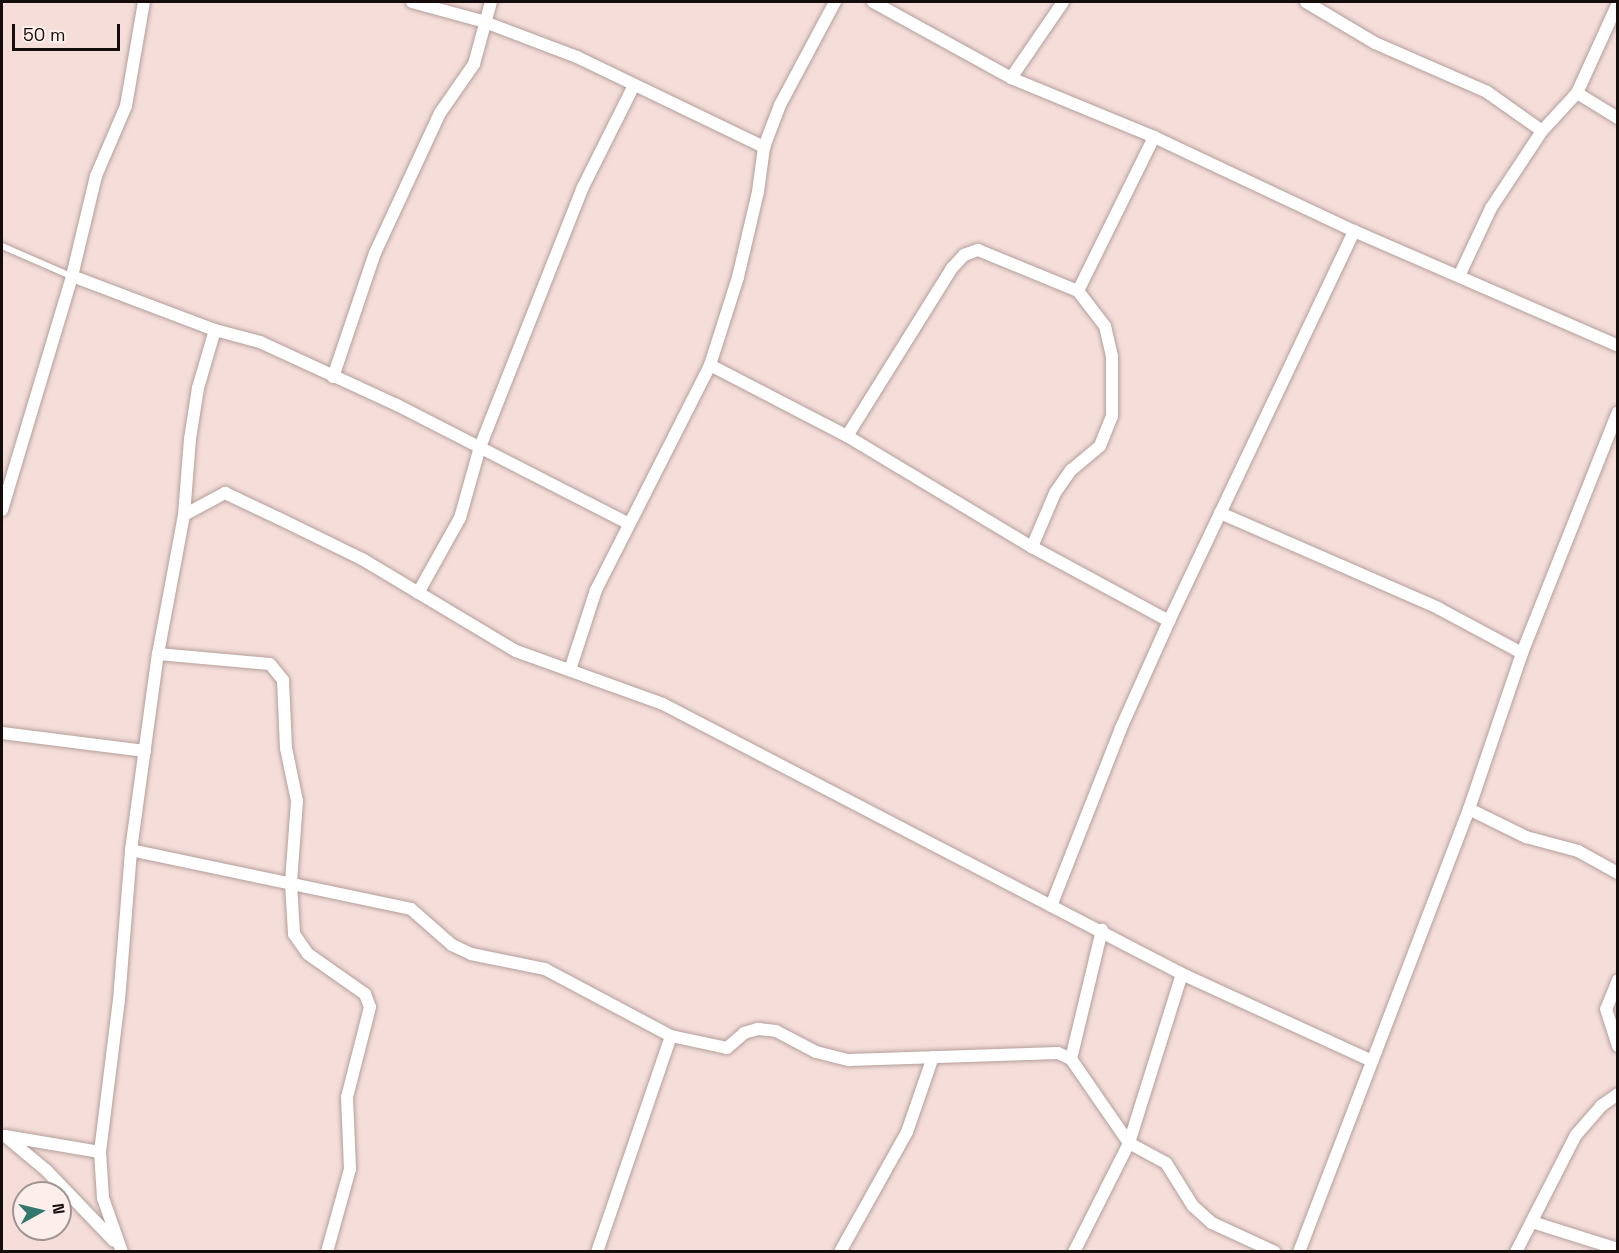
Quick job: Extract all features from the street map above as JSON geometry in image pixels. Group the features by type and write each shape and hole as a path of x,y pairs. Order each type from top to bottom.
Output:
{"street":[{"path":"2,510 72,276 96,176 126,106 144,2"},
{"path":"412,2 483,21 577,57 633,87 764,147"},
{"path":"333,377 375,253 440,113 474,64 483,21 491,2"},
{"path":"570,670 596,591 628,523 710,365 738,277 758,192 764,147 780,105 835,2"},
{"path":"873,2 1011,78 1154,137 1354,231 1460,274 1617,346"},
{"path":"1011,78 1063,2"},
{"path":"1306,2 1375,43 1487,92 1542,131"},
{"path":"1460,274 1491,208 1542,131 1577,93 1617,3"},
{"path":"418,593 460,518 480,447 582,189 633,87"},
{"path":"1577,93 1617,118"},
{"path":"1078,291 1154,137"},
{"path":"1051,906 1121,728 1169,621 1354,231"},
{"path":"847,436 952,268 964,255 978,250 1078,291 1105,326 1112,356 1112,417 1100,446 1071,470 1055,493 1032,547"},
{"path":"72,276 215,330 260,342 480,447 628,523"},
{"path":"119,1246 103,1198 100,1152 119,1000 131,850 158,654 184,515 190,439 198,388 215,330"},
{"path":"710,365 847,436 1032,547 1169,621"},
{"path":"1299,1251 1469,809 1522,653 1617,412"},
{"path":"184,515 225,493 362,559 516,651 663,704 1051,906 1102,930 1182,974 1371,1061"},
{"path":"1221,513 1438,608 1522,653"},
{"path":"158,654 270,664 283,680 286,748 297,801 291,884 294,934 308,954 365,994 370,1007 347,1097 350,1169 327,1249 315,1251"},
{"path":"2,733 145,751"},
{"path":"1469,809 1526,837 1578,850 1617,873"},
{"path":"131,850 411,909 452,945 471,954 545,969 671,1036 727,1048 744,1033 758,1029 792,1036 816,1052 849,1060 1005,1057 1039,1051 1071,1059 1130,1143 1166,1163 1193,1206 1212,1223 1275,1251"},
{"path":"1071,1059 1092,958 1102,930"},
{"path":"1074,1251 1130,1143 1182,974"},
{"path":"1617,980 1606,1009 1617,1046"},
{"path":"597,1251 671,1036"},
{"path":"840,1251 907,1132 933,1057"},
{"path":"1516,1251 1576,1136 1601,1106 1617,1094"},
{"path":"3,1136 100,1152"},
{"path":"3,1136 46,1170 119,1246"},
{"path":"1532,1222 1617,1250"}],"lane":[{"path":"2,246 72,276"}]}
